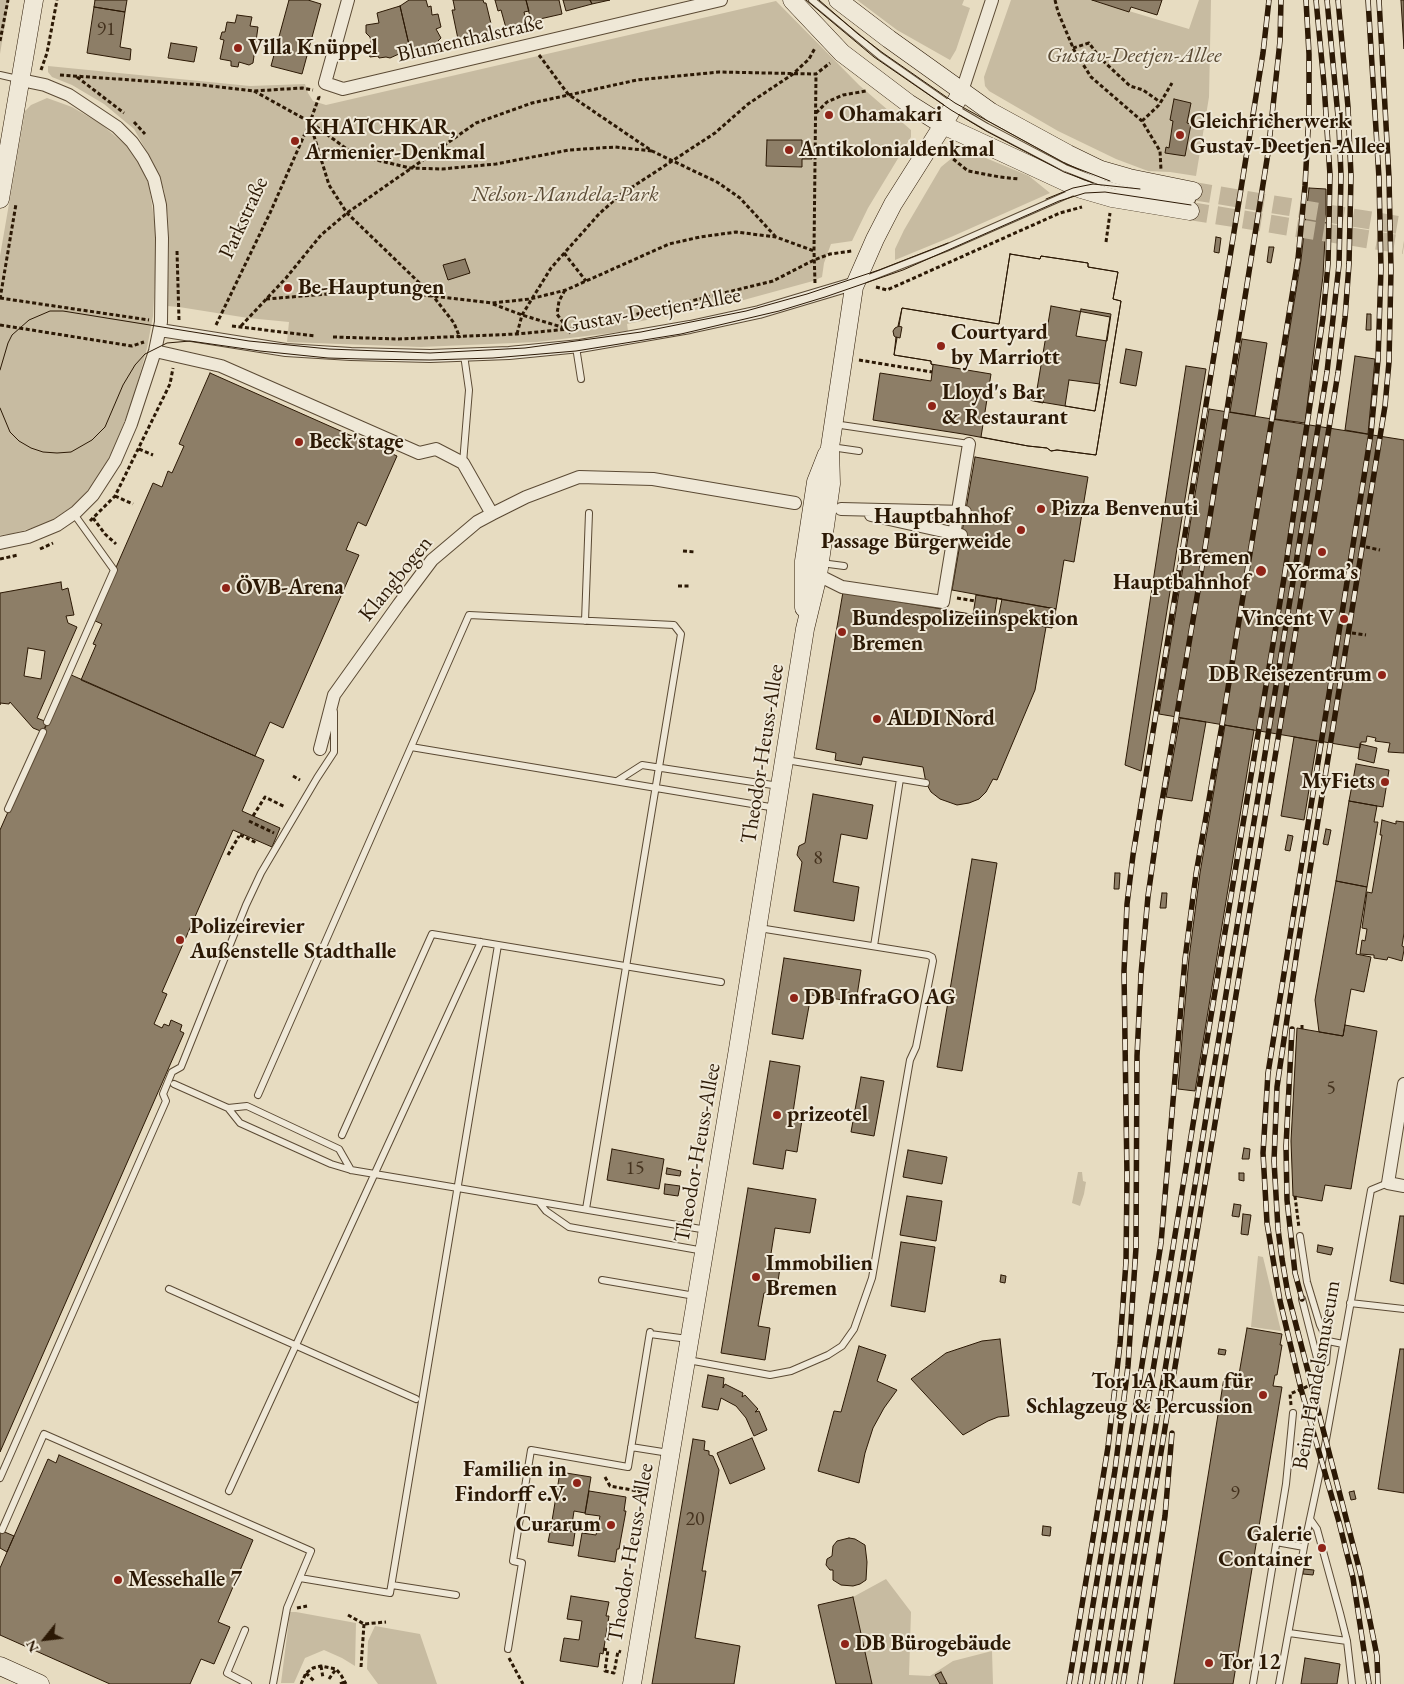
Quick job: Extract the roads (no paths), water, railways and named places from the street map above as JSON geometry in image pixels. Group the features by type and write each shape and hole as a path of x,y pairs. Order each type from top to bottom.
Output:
{"street":[{"path":"0,199 29,82 34,0"},
{"name":"Blumenthalstraße","path":"348,0 321,87 343,89 721,0"},
{"path":"792,0 842,53 908,103 943,124 1084,197 1192,201"},
{"path":"838,0 991,112 1101,170 1159,185 1192,201"},
{"path":"962,91 992,0"},
{"path":"0,543 28,537 57,525 74,514 93,495 115,461 131,424 155,351 160,326 162,238 160,205 154,179 143,158 132,142 117,127 69,95 29,82"},
{"name":"Theodor-Heuss-Allee","path":"632,1684 778,808 814,566 816,482 830,447 856,283 870,249 893,204 962,91"},
{"name":"Gustav-Deetjen-Allee","path":"160,326 210,339 286,350 351,354 464,355 578,347 690,327 752,314 856,283"},
{"path":"155,351 221,366 419,452 436,449 463,463 492,514"},
{"path":"814,566 842,587 943,602 958,534 969,444"},
{"name":"Klangbogen","path":"320,749 334,695 432,560 477,522 492,514 526,497 579,478 653,479 795,503"},
{"path":"958,534 841,509 961,512"},
{"path":"1404,1084 1388,1183 1404,1186"},
{"path":"0,1666 40,1684"}],"lane":[{"path":"812,0 880,56 953,108 1065,168 1106,184 1129,190 1192,201"},
{"path":"0,75 29,82"},
{"name":"Gustav-Deetjen-Allee","path":"856,283 946,248 1060,197 1084,197 1106,188 1129,190"},
{"path":"578,347 581,379"},
{"path":"463,463 469,390 464,355"},
{"path":"833,424 969,444"},
{"path":"830,447 858,451"},
{"path":"585,621 589,513"},
{"path":"47,722 114,570 74,514"},
{"path":"814,566 844,566"},
{"path":"258,1095 469,615 674,624 681,634 586,1210"},
{"path":"0,1478 166,1100 163,1094 172,1072 181,1067 246,905 274,851 334,752 334,695"},
{"path":"8,809 43,732"},
{"path":"411,747 778,808"},
{"path":"784,760 926,784"},
{"path":"617,781 642,764 781,786"},
{"path":"874,946 900,779"},
{"path":"686,1360 770,1374 791,1371 828,1355 842,1346 854,1329 872,1278 910,1060 916,1047 933,961 932,957 928,955 757,928"},
{"path":"342,1135 432,934 721,982"},
{"path":"229,1491 481,942"},
{"path":"300,1578 390,1593 498,944"},
{"path":"174,1084 228,1108 240,1123 331,1164 351,1170 708,1230"},
{"path":"228,1108 247,1106 339,1149 351,1170"},
{"name":"Beim Handelsmuseum","path":"1279,1684 1344,1344 1371,1190 1388,1183"},
{"path":"540,1202 546,1212 569,1227 704,1251"},
{"path":"1300,1236 1307,1282 1320,1325 1328,1341 1326,1362 1318,1362 1302,1300"},
{"path":"602,1280 696,1296"},
{"path":"169,1289 416,1399"},
{"path":"1350,1303 1404,1309"},
{"path":"508,1649 522,1563 513,1562 531,1450 628,1467 650,1333 690,1340"},
{"path":"1328,1341 1344,1344"},
{"path":"1253,1684 1286,1484 1293,1413"},
{"path":"2,1530 44,1434 311,1551 287,1608 273,1684"},
{"path":"631,1447 671,1454"},
{"path":"1310,1519 1317,1529 1347,1641 1352,1684"},
{"path":"1276,1542 1304,1547"},
{"path":"392,1585 456,1595"},
{"path":"245,1630 227,1673 248,1684"},
{"path":"1289,1632 1347,1641"}],"tunnel":[{"path":"1193,191 1404,226"},
{"path":"1190,211 1404,245"}],"tram line":[{"path":"806,0 874,57 951,110 986,131 1064,172 1093,183"},
{"path":"819,0 883,53 955,103 1066,164 1110,181"},
{"path":"1046,199 1073,188 1093,184 1140,189"},
{"path":"0,408 10,432 19,441 43,452 71,452 92,440 105,427 123,385 135,365 145,354 167,343 190,341 260,351 328,358 362,359 430,360 493,358 576,351 681,334 779,311 825,297 903,270 1059,201 1085,193 1105,192 1191,205"},
{"path":"0,370 12,335 29,320 50,311 63,311 249,341 329,349 430,353 525,348 641,332 746,311 807,294 879,270 948,243"}],"railway":[{"path":"1069,1684 1108,1447 1120,1344 1126,1262 1127,1177 1124,971 1127,904 1133,855 1263,53 1269,0"},
{"path":"1080,1684 1115,1470 1128,1366 1136,1248 1137,1056 1141,974 1148,896 1268,153 1280,41 1281,0"},
{"path":"1092,1684 1161,1243 1185,959 1196,874 1298,259 1309,113 1309,54 1306,0"},
{"path":"1102,1684 1284,578 1323,318 1328,264 1330,175 1316,0"},
{"path":"1114,1684 1327,372 1339,265 1341,176 1339,127 1327,0"},
{"path":"1123,1684 1338,373 1349,264 1351,176 1348,107 1338,0"},
{"path":"1368,0 1379,178 1381,269 1378,360 1371,433 1268,1073 1263,1153 1267,1223 1280,1301 1301,1389 1353,1578 1369,1684"},
{"path":"1378,1684 1377,1656 1360,1572 1288,1294 1278,1229 1274,1161 1277,1087 1298,944 1385,406 1389,362 1391,270 1389,178 1379,0"},
{"path":"1292,1029 1286,1146 1287,1200 1295,1273 1302,1299"},
{"path":"1140,1684 1165,1516 1172,1433"}],"place":[{"name":"Villa Knüppel","path":"238,48"},
{"name":"Ohamakari","path":"829,115"},
{"name":"Gleichricherwerk Gustav-Deetjen-Allee","path":"1180,135"},
{"name":"KHATCHKAR, Armenier-Denkmal","path":"295,141"},
{"name":"Antikolonialdenkmal","path":"789,150"},
{"name":"Be-Hauptungen","path":"288,288"},
{"name":"Courtyard by Marriott","path":"941,346"},
{"name":"Lloyd's Bar & Restaurant","path":"932,406"},
{"name":"Beck'stage","path":"299,442"},
{"name":"Pizza Benvenuti","path":"1041,509"},
{"name":"Hauptbahnhof Passage Bürgerweide","path":"1021,530"},
{"name":"Yorma’s","path":"1322,552"},
{"name":"Bremen Hauptbahnhof","path":"1261,571"},
{"name":"ÖVB-Arena","path":"226,588"},
{"name":"Vincent V","path":"1344,619"},
{"name":"Bundespolizeiinspektion Bremen","path":"842,632"},
{"name":"DB Reisezentrum","path":"1382,675"},
{"name":"ALDI Nord","path":"877,719"},
{"name":"MyFiets","path":"1385,782"},
{"name":"Polizeirevier Außenstelle Stadthalle","path":"180,940"},
{"name":"DB InfraGO AG","path":"794,998"},
{"name":"prizeotel","path":"777,1115"},
{"name":"Immobilien Bremen","path":"756,1277"},
{"name":"Tor 1A Raum für Schlagzeug & Percussion","path":"1263,1395"},
{"name":"Familien in Findorff e.V.","path":"577,1483"},
{"name":"Curarum","path":"611,1525"},
{"name":"Galerie Container","path":"1322,1548"},
{"name":"Messehalle 7","path":"118,1580"},
{"name":"DB Bürogebäude","path":"845,1644"},
{"name":"Tor 12","path":"1209,1663"}],"park label":[{"name":"Nelson-Mandela-Park","path":"565,195"}]}
